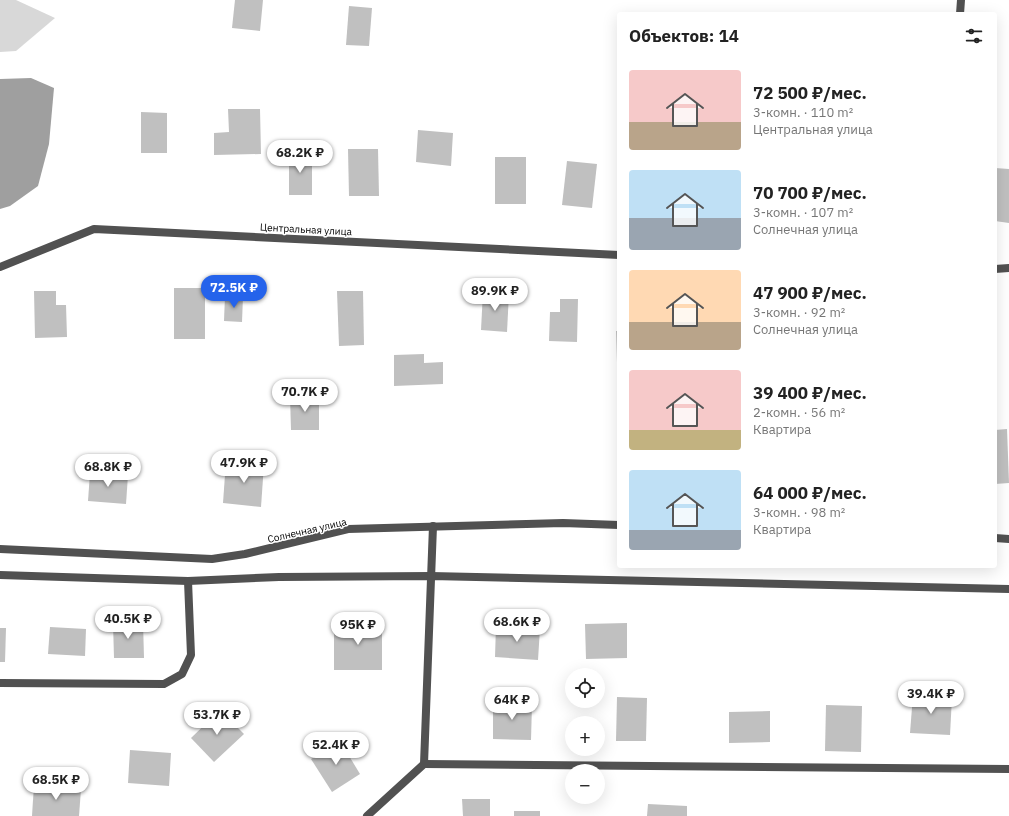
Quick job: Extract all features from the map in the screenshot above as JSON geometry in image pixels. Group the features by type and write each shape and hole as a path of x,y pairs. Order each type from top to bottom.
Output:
{"street":[{"path":"960,12 961,0"},
{"name":"Центральная улица","path":"0,267 94,229 617,255"},
{"path":"997,269 1009,268"},
{"name":"Солнечная улица","path":"0,549 212,559 245,554 348,529 563,523 617,525"},
{"path":"424,764 433,526"},
{"path":"997,538 1009,539"},
{"path":"0,575 188,582 279,576 431,576 1009,589"},
{"path":"0,683 164,684 182,674 191,655 188,582"},
{"path":"367,816 424,764 1009,769"}],"shaded area":[{"path":"0,0 16,0 55,18 16,51 0,52"},
{"path":"31,78 54,88 49,144 38,186 10,206 0,209 0,79"}],"building":[{"path":"235,0 263,0 260,31 232,28"},
{"path":"349,6 372,8 369,46 346,45"},
{"path":"228,109 260,109 261,154 214,155 214,133 229,132"},
{"path":"141,112 167,113 167,153 141,153"},
{"path":"418,130 453,133 451,166 416,162"},
{"path":"348,149 378,149 379,196 349,196"},
{"path":"289,152 312,152 312,195 289,195"},
{"path":"495,157 526,157 526,204 495,204"},
{"path":"567,161 597,164 592,208 562,205"},
{"path":"997,168 1009,169 1009,223 997,221"},
{"path":"174,288 205,288 205,339 174,339"},
{"path":"34,291 56,291 56,305 66,305 67,337 35,338"},
{"path":"337,291 363,291 364,345 339,346"},
{"path":"483,292 509,293 507,332 481,330"},
{"path":"225,296 243,296 242,322 224,321"},
{"path":"560,299 578,299 577,342 549,341 550,312 560,312"},
{"path":"616,331 617,331 617,362"},
{"path":"424,354 424,363 443,362 443,384 394,386 394,355"},
{"path":"290,396 319,396 319,430 291,430"},
{"path":"1007,429 1009,483 997,484 997,430"},
{"path":"226,461 264,464 261,507 223,503"},
{"path":"90,473 128,475 126,504 88,501"},
{"path":"113,622 143,622 144,658 114,658"},
{"path":"334,622 382,623 382,670 334,670"},
{"path":"627,623 627,658 586,659 585,624"},
{"path":"496,626 540,628 538,660 495,657"},
{"path":"50,627 86,629 85,656 48,654"},
{"path":"0,628 6,628 5,662 0,662"},
{"path":"913,695 952,697 950,735 910,733"},
{"path":"617,697 647,698 646,741 616,741"},
{"path":"493,703 532,704 531,740 493,739"},
{"path":"826,705 862,706 861,752 825,751"},
{"path":"220,710 244,734 214,762 191,738"},
{"path":"770,711 770,742 729,743 729,712"},
{"path":"340,741 360,774 332,792 311,759"},
{"path":"130,750 171,753 169,786 128,783"},
{"path":"34,785 81,789 79,816 32,816"},
{"path":"462,799 490,799 490,816 463,816"},
{"path":"648,804 687,806 687,816 647,816"},
{"path":"514,811 540,811 540,816 514,816"}]}
